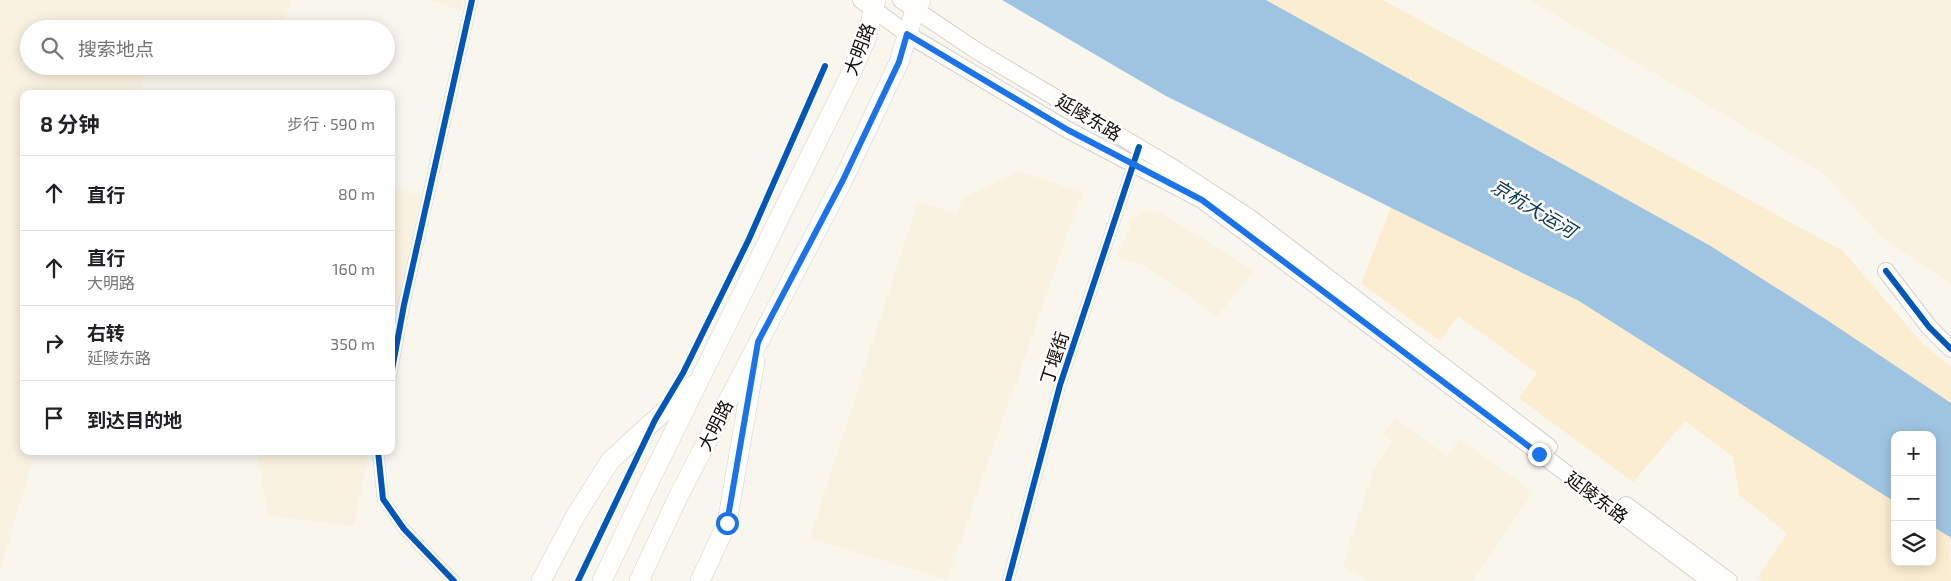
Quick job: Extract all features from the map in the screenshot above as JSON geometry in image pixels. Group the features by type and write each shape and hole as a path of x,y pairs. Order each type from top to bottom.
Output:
{"main road":[{"name":"延陵东路","path":"870,3 907,34 1068,130 1202,200 1710,581"},
{"name":"大明路","path":"602,581 853,69 866,40 870,3"},
{"name":"延陵东路","path":"912,3 977,51 1139,147 1250,217 1543,443 1729,581"},
{"name":"大明路","path":"639,581 679,495 843,180 899,62 907,34 912,3"},
{"path":"1886,271 1929,327 1951,349"},
{"path":"700,581 727,523 758,342"},
{"path":"542,581 576,515 610,460 702,377"}],"street":[{"path":"395,353 404,305 472,0"},
{"name":"丁堰街","path":"1008,581 1060,386 1139,147"},
{"path":"378,455 383,499 404,529 454,581"}],"shaded area":[{"path":"0,0 291,0 285,20 20,20 20,75 145,75 141,90 20,90 20,455 35,455 0,569"},
{"path":"430,0 464,0 462,11"},
{"path":"1266,0 1383,0 1843,251 1922,343 1951,367 1951,403 1827,320 1709,245"},
{"path":"1530,0 1951,0 1951,284 1884,240 1823,173"},
{"path":"1020,171 1082,193 947,580 810,538 918,201 957,214 963,198"},
{"path":"395,189 421,195 395,322"},
{"path":"1391,207 1579,301 1891,499 1891,566 1936,566 1936,528 1950,537 1951,581 1764,581 1758,577 1787,533 1739,495 1733,457 1685,421 1633,482 1519,398 1537,373 1458,316 1440,341 1361,283"},
{"path":"1147,211 1163,214 1254,271 1217,316 1146,266 1117,257 1133,218"},
{"path":"1395,418 1447,456 1460,439 1533,492 1472,581 1369,581 1343,566 1373,471 1392,441 1383,435"},
{"path":"258,455 368,455 354,526 268,516"}],"water":[{"name":"京杭大运河","path":"1002,0 1266,0 1709,245 1827,320 1951,403 1951,540 1950,537 1936,528 1936,431 1891,431 1891,499 1579,301 1166,96"}],"cycle path":[{"path":"395,353 404,305 472,0"},
{"path":"578,581 655,420 683,373 749,239 825,66"},
{"path":"1008,581 1060,385 1139,147"},
{"path":"1886,271 1929,327 1951,349"},
{"path":"378,455 383,499 404,529 454,581"}],"route":[{"path":"727,523 758,342 843,180 899,62 907,34 1068,130 1202,200 1539,454"}]}
